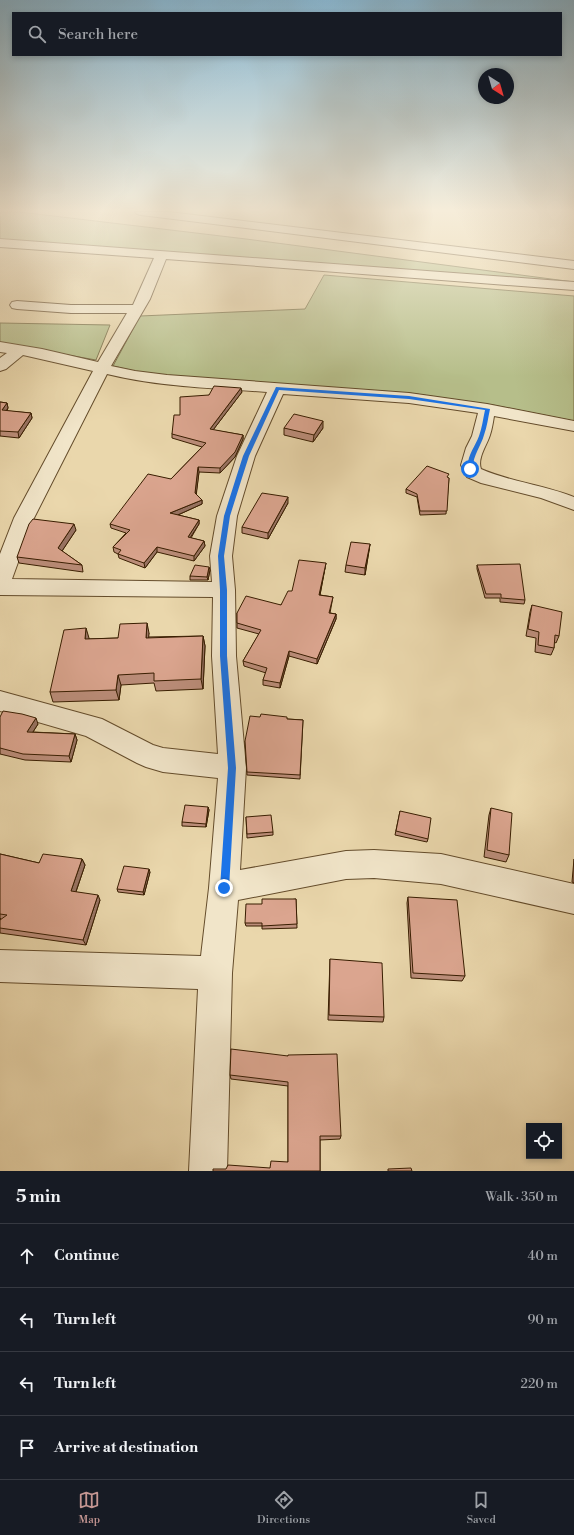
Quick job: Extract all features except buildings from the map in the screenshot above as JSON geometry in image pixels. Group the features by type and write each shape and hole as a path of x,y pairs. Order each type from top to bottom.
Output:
{"street":[{"path":"0,583 27,511 98,375 137,308 156,267"},
{"path":"308,267 574,286"},
{"path":"17,305 71,309 137,308"},
{"path":"0,348 42,354 135,376 166,380 409,398 487,409 574,426"},
{"path":"0,366 20,350"},
{"path":"208,1171 215,973 224,888 232,768 224,656 224,590 221,556 227,516 246,456 278,388"},
{"path":"487,409 481,436 475,448 470,469 474,473 488,479 548,494 574,504"},
{"path":"0,587 171,588 224,590"},
{"path":"0,701 92,727 146,755 163,760 232,768"},
{"path":"224,888 346,865 374,864 441,869 574,899"},
{"path":"0,966 215,973"}],"green space":[{"path":"364,267 457,267 574,282"},
{"path":"324,275 574,296 574,421 493,405 409,393 169,376 139,372 113,366 140,316 305,309"},
{"path":"0,323 110,325 96,360 0,343"}],"route":[{"path":"224,888 232,768 224,656 224,590 221,556 227,516 246,456 278,388 409,398 487,409 481,436 475,448 470,469"}]}
